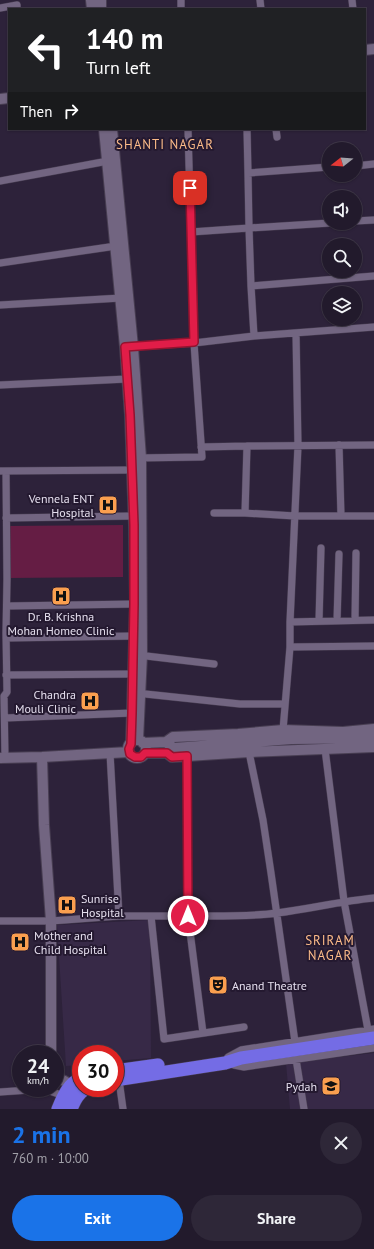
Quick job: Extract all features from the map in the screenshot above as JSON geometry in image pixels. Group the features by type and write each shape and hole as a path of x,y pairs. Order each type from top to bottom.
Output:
{"highway":[{"path":"124,1075 204,1059 223,1057 232,1059 372,1033"},
{"path":"58,1109 72,1093"},
{"path":"70,1109 76,1097"}],"street":[{"path":"0,8 17,5"},
{"path":"104,130 121,298 129,347 127,379 136,458 131,470 134,636 138,655 133,674 136,693 132,713 137,746"},
{"path":"112,130 136,458 138,655 136,693 137,746"},
{"path":"136,458 202,457 194,342 188,130"},
{"path":"247,130 249,228 254,336"},
{"path":"276,130 277,137"},
{"path":"0,181 108,161"},
{"path":"362,165 374,164"},
{"path":"248,173 322,168"},
{"path":"362,221 374,220"},
{"path":"191,232 322,223"},
{"path":"0,263 116,246"},
{"path":"252,286 374,276"},
{"path":"0,305 121,298"},
{"path":"129,347 374,327"},
{"path":"283,730 290,647 298,446 296,333"},
{"path":"0,385 127,379"},
{"path":"339,445 341,516"},
{"path":"201,447 374,445"},
{"path":"245,513 247,446"},
{"path":"131,470 3,471 4,579 7,606 4,635 7,692 2,696 5,718 2,758 110,753 137,746 190,751 249,752 374,747"},
{"path":"214,513 295,516 374,516"},
{"path":"4,523 133,516"},
{"path":"319,621 321,548"},
{"path":"355,620 356,553"},
{"path":"337,620 339,554"},
{"path":"7,606 134,604"},
{"path":"290,622 374,620"},
{"path":"4,635 134,636"},
{"path":"290,647 374,646"},
{"path":"138,655 214,664"},
{"path":"6,676 133,674"},
{"path":"136,693 240,704 286,704"},
{"path":"5,718 132,713"},
{"path":"169,748 173,737 283,730 343,732 374,729"},
{"path":"190,751 284,740 374,738"},
{"path":"325,749 344,901 372,1033 241,1050 232,1059 234,1066 244,1067 374,1048"},
{"path":"190,751 188,916 203,1033"},
{"path":"249,752 264,828 294,1042"},
{"path":"110,753 119,916"},
{"path":"42,757 44,825 51,921 51,1045"},
{"path":"0,921 51,921 119,916 228,916 276,913 344,901 374,898"},
{"path":"151,916 164,1039 244,1027"},
{"path":"296,1059 304,1109"},
{"path":"0,1092 72,1087"},
{"path":"120,1097 123,1109"}],"shaded area":[{"path":"123,525 123,577 9,578 8,526"},
{"path":"150,920 151,1058 124,1060 124,1045 72,1045 72,1066 66,1066 57,925"},
{"name":"Pydah","path":"374,1053 374,1109 290,1109 286,1063"}],"place":[{"name":"Vennela ENT Hospital","path":"108,505"},
{"name":"Dr. B. Krishna Mohan Homeo Clinic","path":"61,596"},
{"name":"Chandra Mouli Clinic","path":"90,701"},
{"name":"Sunrise Hospital","path":"67,905"},
{"name":"Mother and Child Hospital","path":"20,942"},
{"name":"Anand Theatre","path":"218,985"},
{"name":"Pydah","path":"331,1086"}],"district":[{"name":"SHANTI NAGAR","path":"165,144"},
{"name":"SRIRAM NAGAR","path":"330,948"}],"route":[{"path":"188,916 189,873 187,756 172,757 167,753 145,753 138,758 129,752 129,746 131,744 134,654 134,525 130,415 125,347 194,342 190,188"}]}
